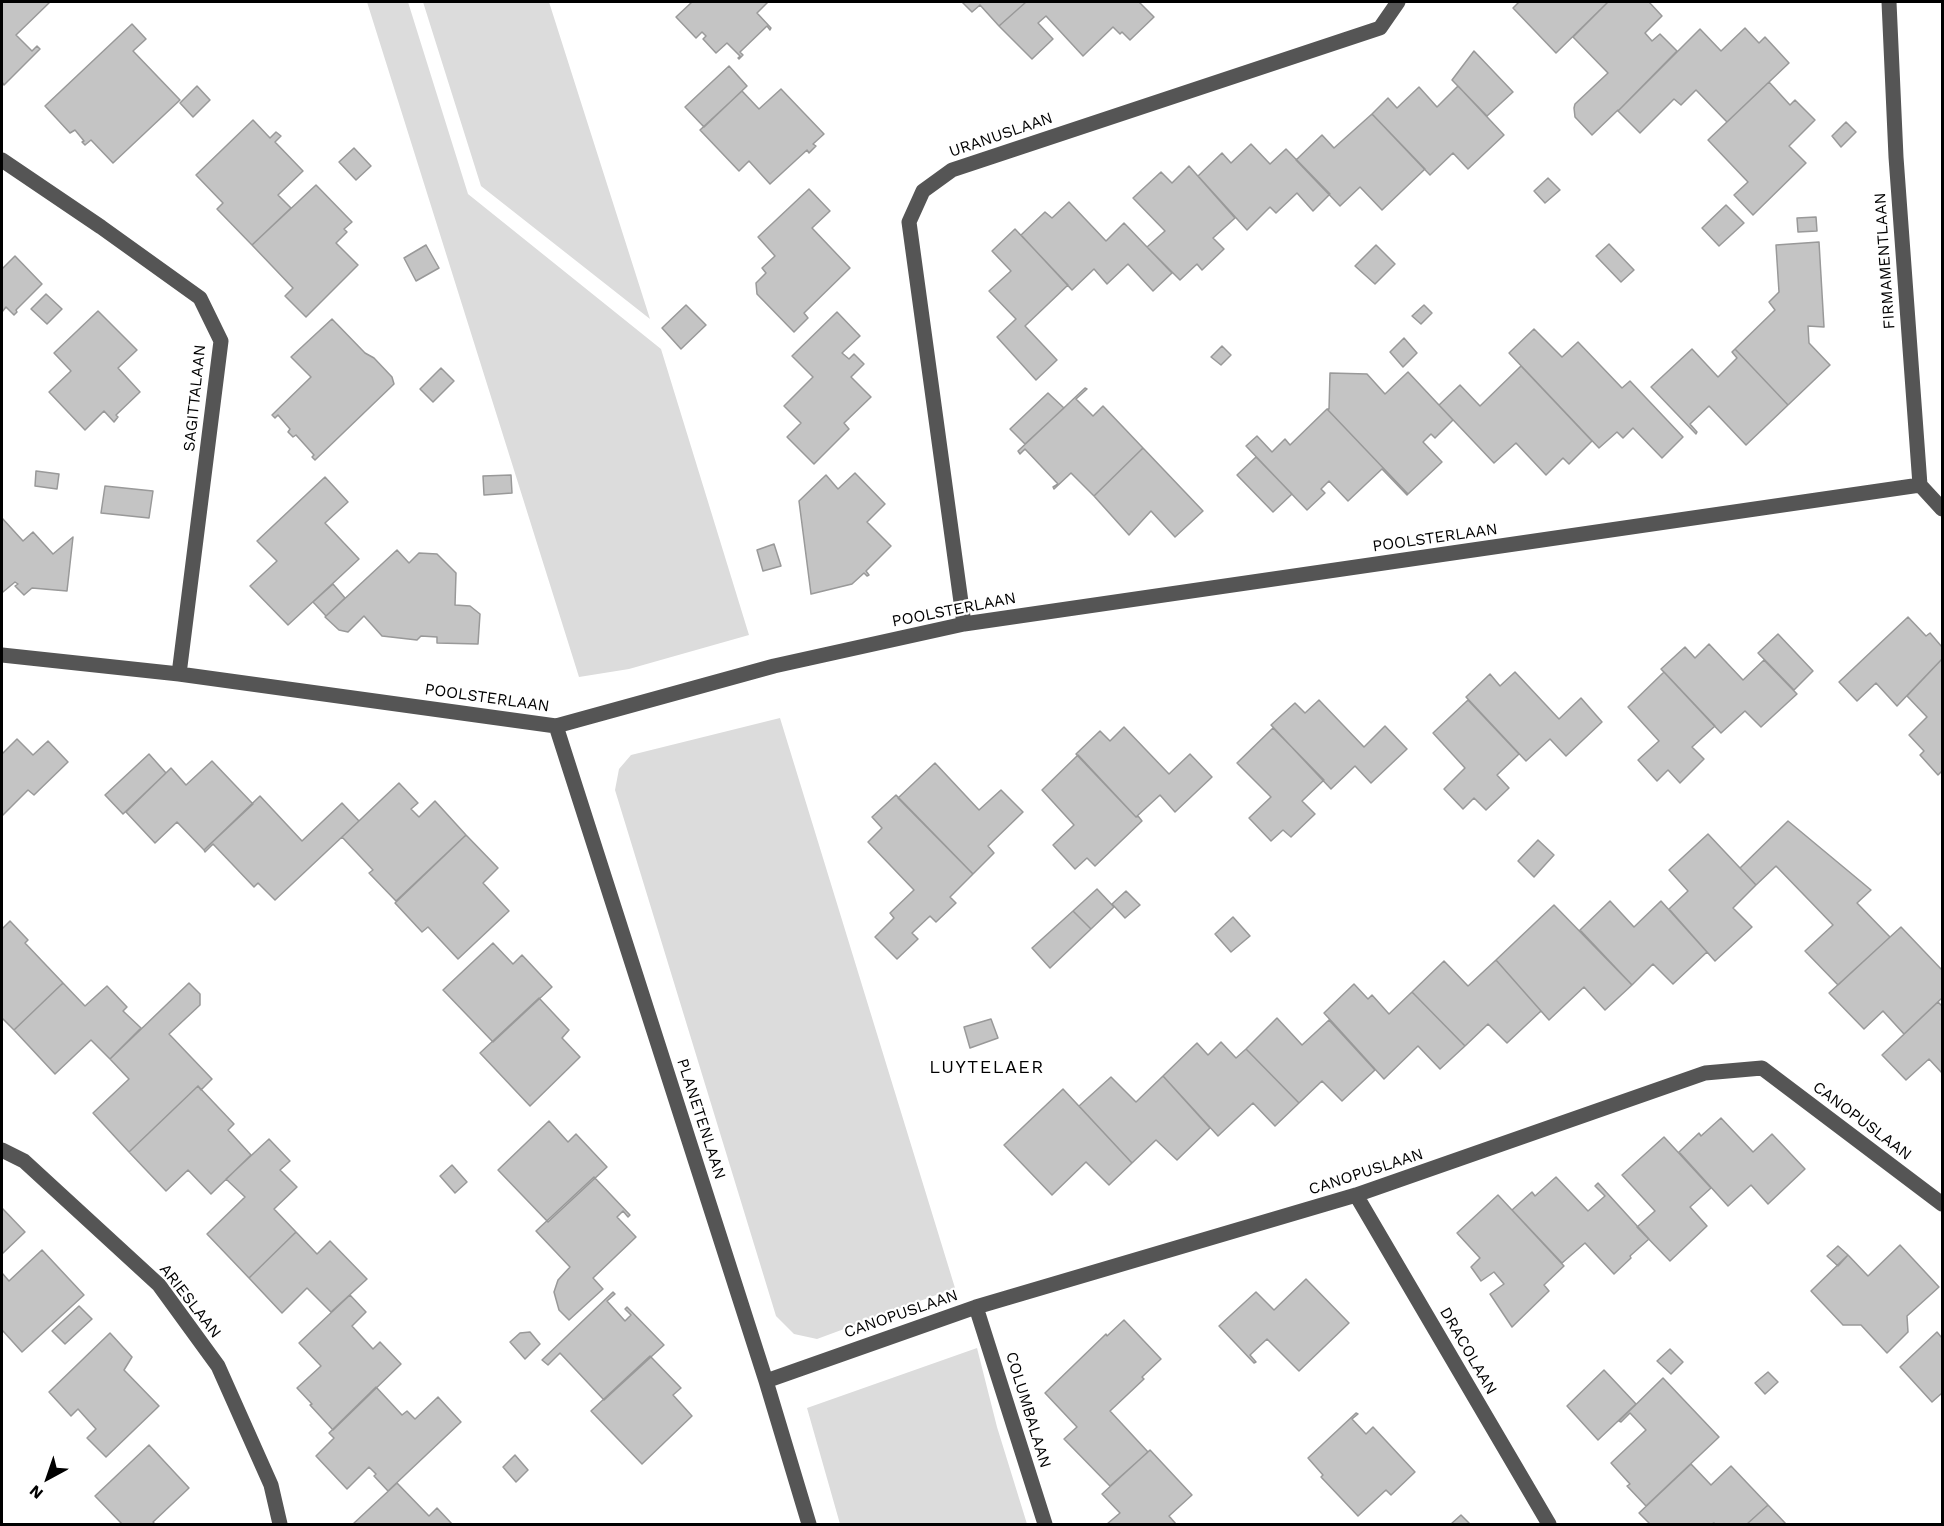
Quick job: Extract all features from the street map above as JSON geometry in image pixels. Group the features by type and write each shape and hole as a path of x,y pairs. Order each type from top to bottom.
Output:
{"street":[{"name":"URANUSLAAN","path":"964,624 909,222 923,191 952,170 1380,28 1398,2"},
{"name":"FIRMAMENTLAAN","path":"1889,2 1896,157 1920,485"},
{"name":"SAGITTALAAN","path":"2,160 201,298 220,341 179,674"},
{"name":"POOLSTERLAAN","path":"2,655 179,674 556,726 774,666 964,624 1920,485"},
{"path":"1920,485 1942,509"},
{"name":"PLANETENLAAN","path":"556,726 810,1524"},
{"name":"CANOPUSLAAN","path":"766,1381 976,1307 1356,1195 1704,1073 1762,1068 1942,1204"},
{"name":"ARIESLAAN","path":"2,1150 24,1161 159,1285 218,1366 271,1485 280,1524"},
{"name":"DRACOLAAN","path":"1356,1195 1549,1524"},
{"name":"COLUMBALAAN","path":"976,1307 1045,1524"}],"shaded area":[{"path":"367,2 408,2 468,194 661,349 749,635 629,669 579,677"},
{"path":"423,2 549,2 650,319 481,186"},
{"path":"780,718 955,1288 817,1339 794,1334 776,1316 615,790 619,769 631,755"},
{"path":"977,1348 997,1427 1027,1524 840,1524 807,1408"}],"building":[{"path":"2,2 50,2 16,35 32,51 37,46 40,49 4,85 2,82"},
{"path":"692,2 768,2 757,13 771,28 770,30 767,26 740,52 743,55 739,59 740,56 727,43 716,53 703,39 706,36 702,32 696,38 676,17"},
{"path":"962,2 1026,2 999,26 980,5 972,12"},
{"path":"1026,2 1139,2 1154,17 1130,40 1113,27 1083,56 1046,16 1038,23 1053,39 1032,59 999,26"},
{"path":"1519,2 1608,2 1556,53 1513,8"},
{"path":"1608,2 1649,2 1662,16 1645,33 1652,41 1660,34 1677,51 1592,135 1575,117 1575,104 1608,73 1573,37"},
{"path":"132,24 146,39 133,51 180,100 113,163 91,140 85,145 75,130 70,133 45,106"},
{"path":"1745,28 1759,43 1765,37 1789,63 1727,122 1696,90 1681,105 1674,99 1640,133 1618,111 1700,29 1721,51"},
{"path":"1474,51 1513,92 1487,116 1452,80"},
{"path":"729,66 747,86 704,127 685,107"},
{"path":"1769,82 1790,105 1795,100 1815,120 1789,146 1806,163 1753,215 1734,195 1748,182 1708,140"},
{"path":"197,86 210,100 193,117 180,103"},
{"path":"1458,86 1504,135 1468,169 1453,153 1430,175 1372,114 1388,98 1397,108 1419,87 1437,107"},
{"path":"781,89 824,134 813,144 816,146 809,153 807,150 770,184 749,161 739,171 700,130 742,91 759,109"},
{"path":"1372,114 1425,169 1382,210 1360,187 1340,206 1296,160 1322,135 1334,148"},
{"path":"253,120 270,138 276,132 281,136 275,142 303,171 278,195 291,208 252,245 217,209 223,203 196,175"},
{"path":"1846,122 1856,132 1841,147 1832,136"},
{"path":"1251,144 1270,164 1286,149 1330,194 1313,211 1297,193 1276,213 1270,207 1247,230 1198,176 1222,153 1231,163"},
{"path":"354,148 371,166 356,180 339,162"},
{"path":"1189,166 1235,218 1213,238 1224,249 1202,270 1197,264 1180,280 1147,247 1165,231 1133,198 1161,172 1172,183"},
{"path":"1548,178 1560,190 1545,203 1534,191"},
{"path":"316,185 352,222 344,229 347,232 336,243 358,265 306,317 285,296 293,288 252,245"},
{"path":"809,189 830,211 812,228 850,268 804,313 808,318 794,332 757,294 756,283 766,273 762,268 775,256 758,237"},
{"path":"1069,202 1106,241 1124,223 1172,273 1153,291 1128,264 1107,284 1094,269 1072,290 1021,235 1045,212 1052,218"},
{"path":"1726,205 1744,223 1719,246 1702,228"},
{"path":"1816,217 1817,231 1798,232 1797,218"},
{"path":"1015,229 1068,285 1025,326 1057,360 1036,380 997,337 1016,319 989,291 1011,271 992,251"},
{"path":"1819,242 1824,327 1808,326 1809,343 1830,365 1788,405 1735,349 1775,310 1769,302 1779,292 1776,245"},
{"path":"1609,244 1634,270 1621,282 1596,256"},
{"path":"426,245 439,268 416,281 404,258"},
{"path":"1376,245 1395,264 1375,284 1355,266"},
{"path":"15,256 42,284 16,310 14,315 6,307 2,312 2,269"},
{"path":"46,294 62,309 47,324 31,309"},
{"path":"686,305 706,325 681,349 662,328"},
{"path":"1424,305 1432,313 1421,324 1412,316"},
{"path":"98,311 137,350 118,368 140,392 116,415 118,417 114,422 104,411 85,430 49,392 71,371 54,353"},
{"path":"837,312 860,336 842,353 849,359 854,354 864,364 851,377 871,397 844,423 849,429 814,464 787,437 801,423 784,406 813,377 792,356"},
{"path":"332,319 365,353 374,358 392,377 394,384 315,460 312,457 314,455 296,435 293,437 288,432 290,429 278,415 275,418 272,415 311,377 291,357"},
{"path":"1534,329 1562,357 1578,342 1622,388 1630,381 1683,437 1662,458 1633,428 1623,438 1617,432 1599,448 1509,353"},
{"path":"1404,338 1417,353 1403,367 1390,352"},
{"path":"1222,346 1231,355 1221,365 1211,357"},
{"path":"1692,349 1718,377 1737,358 1732,352 1735,349 1788,405 1746,445 1709,406 1690,424 1697,432 1696,434 1651,387"},
{"path":"1521,366 1592,441 1569,464 1563,458 1546,475 1516,443 1494,463 1439,405 1460,385 1480,406"},
{"path":"441,368 454,381 433,402 420,389"},
{"path":"1408,372 1453,420 1435,438 1431,434 1423,442 1442,462 1408,494 1327,409 1329,409 1330,373 1367,374 1385,394"},
{"path":"1085,388 1087,389 1076,399 1093,416 1103,406 1143,448 1094,496 1071,473 1054,489 1053,487 1058,484 1025,449 1020,454 1018,451"},
{"path":"1048,393 1064,408 1025,444 1010,429"},
{"path":"1327,409 1407,495 1382,469 1348,501 1329,481 1321,489 1325,493 1307,510 1246,446 1257,436 1272,452 1285,439 1290,445"},
{"path":"1143,448 1203,511 1175,537 1151,511 1129,535 1094,496"},
{"path":"1256,457 1292,494 1273,512 1237,475"},
{"path":"36,471 59,474 57,489 35,486"},
{"path":"855,473 885,504 867,522 891,546 866,571 869,575 864,573 852,584 811,594 799,501 826,475 838,489"},
{"path":"511,475 512,493 484,495 483,476"},
{"path":"325,477 348,502 325,523 359,559 288,625 250,586 277,561 257,541"},
{"path":"105,486 153,491 149,518 101,513"},
{"path":"2,518 23,541 33,532 53,554 73,537 67,591 32,588 24,595 15,586 18,584 15,582 2,591"},
{"path":"774,544 781,566 763,571 757,550"},
{"path":"397,550 409,563 419,553 437,554 456,573 455,605 470,606 480,614 478,644 437,643 437,637 421,636 417,640 382,636 364,616 348,632 339,630 325,617"},
{"path":"333,584 345,598 326,616 313,602"},
{"path":"1908,617 1926,636 1930,633 1942,647 1942,659 1897,706 1876,683 1857,701 1839,682"},
{"path":"1778,634 1813,671 1794,690 1758,653"},
{"path":"1709,644 1743,680 1764,660 1797,694 1761,727 1745,711 1721,733 1661,669 1685,647 1695,658"},
{"path":"1942,659 1942,771 1938,775 1920,755 1924,751 1909,735 1927,717 1907,696"},
{"path":"1515,672 1559,719 1581,698 1602,722 1566,756 1550,739 1526,761 1466,697 1490,674 1500,686"},
{"path":"1664,672 1715,726 1692,747 1704,759 1680,783 1668,770 1657,781 1638,760 1659,741 1628,707"},
{"path":"1319,700 1364,747 1385,726 1407,749 1371,783 1355,766 1331,789 1271,725 1295,703 1305,713"},
{"path":"1468,700 1519,754 1497,775 1509,788 1486,810 1474,798 1463,809 1444,789 1465,768 1433,733"},
{"path":"1124,727 1169,774 1190,754 1212,777 1175,812 1160,795 1136,817 1076,754 1100,731 1110,741"},
{"path":"1273,728 1324,780 1302,801 1315,814 1291,837 1283,830 1271,841 1249,818 1271,797 1237,763"},
{"path":"17,739 33,755 48,741 68,762 34,795 28,790 2,816 2,754"},
{"path":"149,754 166,773 123,814 105,795"},
{"path":"1078,755 1142,821 1095,866 1087,858 1075,869 1053,845 1074,825 1042,790"},
{"path":"212,761 253,804 204,850 177,822 155,843 126,812 171,768 186,785"},
{"path":"935,763 979,810 1001,790 1023,812 988,846 994,853 973,874 898,798"},
{"path":"399,783 418,803 411,809 419,817 435,801 466,835 396,901 369,873 373,870 342,837"},
{"path":"896,795 973,874 950,897 956,903 936,922 930,916 912,933 918,939 897,959 875,937 894,918 890,913 914,890 868,842 882,828 872,817"},
{"path":"260,796 302,841 342,803 359,821 275,900 258,883 254,887 213,844 205,852 204,850"},
{"path":"1788,821 1871,890 1857,903 1890,937 1838,985 1805,951 1833,925 1776,866 1756,885 1740,868"},
{"path":"1708,834 1756,885 1733,908 1752,927 1715,961 1669,909 1688,891 1669,870"},
{"path":"466,835 498,868 483,883 509,911 458,959 428,927 422,932 395,903"},
{"path":"1538,840 1554,855 1534,877 1518,861"},
{"path":"1097,889 1114,907 1091,929 1073,911"},
{"path":"1126,891 1140,905 1125,918 1112,904"},
{"path":"1610,901 1634,927 1661,901 1707,952 1673,984 1653,964 1632,985 1580,930"},
{"path":"1554,905 1632,985 1605,1010 1584,987 1549,1020 1496,960"},
{"path":"1073,911 1091,929 1050,968 1032,948"},
{"path":"1233,917 1250,936 1231,952 1215,934"},
{"path":"10,921 28,940 25,943 63,983 14,1030 2,1018 2,929"},
{"path":"1901,927 1942,970 1942,998 1904,1034 1883,1011 1864,1029 1829,993"},
{"path":"493,943 513,964 522,955 552,987 493,1042 443,990"},
{"path":"1496,960 1541,1011 1507,1043 1488,1024 1465,1046 1412,992 1444,961 1468,986"},
{"path":"63,983 85,1006 107,986 127,1007 123,1011 141,1028 110,1059 91,1040 55,1074 14,1030"},
{"path":"189,983 200,994 200,1005 169,1034 212,1079 201,1090 198,1086 129,1152 93,1113 129,1079 110,1059"},
{"path":"1354,984 1368,999 1372,995 1389,1014 1412,992 1465,1046 1440,1069 1418,1046 1384,1079 1324,1013"},
{"path":"539,998 569,1030 562,1038 580,1057 530,1106 480,1053"},
{"path":"1938,1002 1942,1006 1942,1073 1929,1059 1906,1080 1882,1055"},
{"path":"1277,1018 1302,1045 1329,1020 1375,1070 1342,1101 1322,1081 1299,1103 1246,1049"},
{"path":"991,1019 998,1038 970,1048 964,1027"},
{"path":"1221,1042 1236,1058 1246,1049 1299,1103 1275,1126 1253,1103 1218,1136 1163,1076 1197,1043 1208,1055"},
{"path":"1163,1076 1210,1128 1177,1160 1156,1140 1132,1163 1079,1106 1111,1077 1136,1102"},
{"path":"198,1086 234,1124 228,1130 251,1155 211,1194 188,1170 166,1191 129,1152"},
{"path":"1063,1089 1132,1163 1109,1185 1086,1162 1052,1195 1004,1145"},
{"path":"1721,1118 1753,1152 1772,1134 1805,1169 1768,1204 1751,1185 1728,1206 1679,1152 1699,1133 1701,1136"},
{"path":"549,1121 568,1142 576,1134 607,1167 548,1222 498,1170"},
{"path":"1664,1137 1711,1188 1690,1207 1707,1226 1670,1261 1637,1227 1655,1211 1622,1175"},
{"path":"269,1139 290,1161 280,1170 297,1187 274,1209 296,1232 249,1278 207,1234 245,1197 226,1179"},
{"path":"452,1165 467,1182 455,1193 440,1176"},
{"path":"594,1177 630,1215 628,1217 623,1211 617,1217 636,1237 593,1278 603,1289 569,1320 559,1310 554,1292 558,1280 570,1267 536,1231"},
{"path":"1556,1177 1588,1211 1605,1196 1595,1186 1598,1183 1649,1239 1614,1274 1585,1243 1562,1263 1512,1210 1532,1192 1535,1196"},
{"path":"1498,1195 1564,1266 1544,1285 1549,1291 1512,1327 1490,1294 1504,1284 1494,1272 1481,1281 1471,1267 1480,1258 1457,1233"},
{"path":"2,1208 25,1232 2,1254"},
{"path":"296,1232 317,1254 330,1241 367,1279 331,1312 307,1288 282,1313 249,1278"},
{"path":"1900,1245 1939,1287 1907,1316 1908,1332 1887,1353 1861,1325 1843,1325 1811,1291 1848,1255 1868,1276"},
{"path":"1838,1246 1848,1255 1838,1266 1827,1256"},
{"path":"42,1250 84,1295 22,1352 2,1332 2,1273 9,1281"},
{"path":"1306,1279 1349,1323 1299,1371 1267,1339 1250,1355 1256,1362 1254,1363 1219,1326 1256,1292 1274,1310"},
{"path":"613,1292 615,1294 607,1301 625,1321 631,1315 625,1309 627,1307 664,1345 604,1400 560,1353 548,1365 542,1360"},
{"path":"350,1295 366,1312 352,1326 373,1349 380,1342 401,1364 333,1430 297,1388 321,1366 299,1343"},
{"path":"79,1306 92,1319 65,1344 52,1331"},
{"path":"1124,1320 1161,1359 1142,1377 1144,1379 1110,1411 1148,1452 1110,1486 1064,1439 1077,1427 1045,1393 1106,1334 1107,1336"},
{"path":"530,1332 540,1344 525,1359 510,1342 520,1333"},
{"path":"1937,1332 1942,1338 1942,1393 1932,1402 1900,1367"},
{"path":"110,1333 132,1357 124,1370 159,1406 106,1457 87,1438 96,1429 78,1409 71,1416 49,1392"},
{"path":"1670,1349 1683,1362 1671,1374 1657,1361"},
{"path":"650,1356 681,1388 673,1395 692,1416 642,1464 591,1411"},
{"path":"1604,1370 1636,1404 1598,1440 1567,1406"},
{"path":"1768,1372 1778,1382 1765,1394 1755,1383"},
{"path":"1663,1378 1719,1437 1646,1506 1627,1486 1630,1484 1611,1463 1646,1430 1630,1413 1621,1422 1619,1421"},
{"path":"376,1387 402,1415 407,1411 415,1419 438,1397 461,1422 388,1491 369,1467 347,1489 316,1456 334,1438 329,1433"},
{"path":"1356,1413 1358,1414 1352,1419 1366,1434 1373,1427 1415,1472 1391,1495 1386,1490 1358,1516 1321,1477 1323,1475 1308,1458"},
{"path":"149,1445 189,1488 153,1522 155,1524 122,1524 95,1496"},
{"path":"1150,1450 1192,1495 1169,1516 1176,1524 1107,1524 1120,1513 1102,1494"},
{"path":"515,1455 528,1470 516,1482 503,1467"},
{"path":"1691,1464 1711,1485 1731,1466 1768,1505 1747,1524 1650,1524 1639,1513"},
{"path":"397,1483 429,1516 437,1508 452,1524 353,1524"},
{"path":"1768,1505 1786,1524 1747,1524"},
{"path":"1461,1515 1470,1524 1451,1524"}],"district":[{"name":"LUYTELAER","path":"987,1068"}]}
